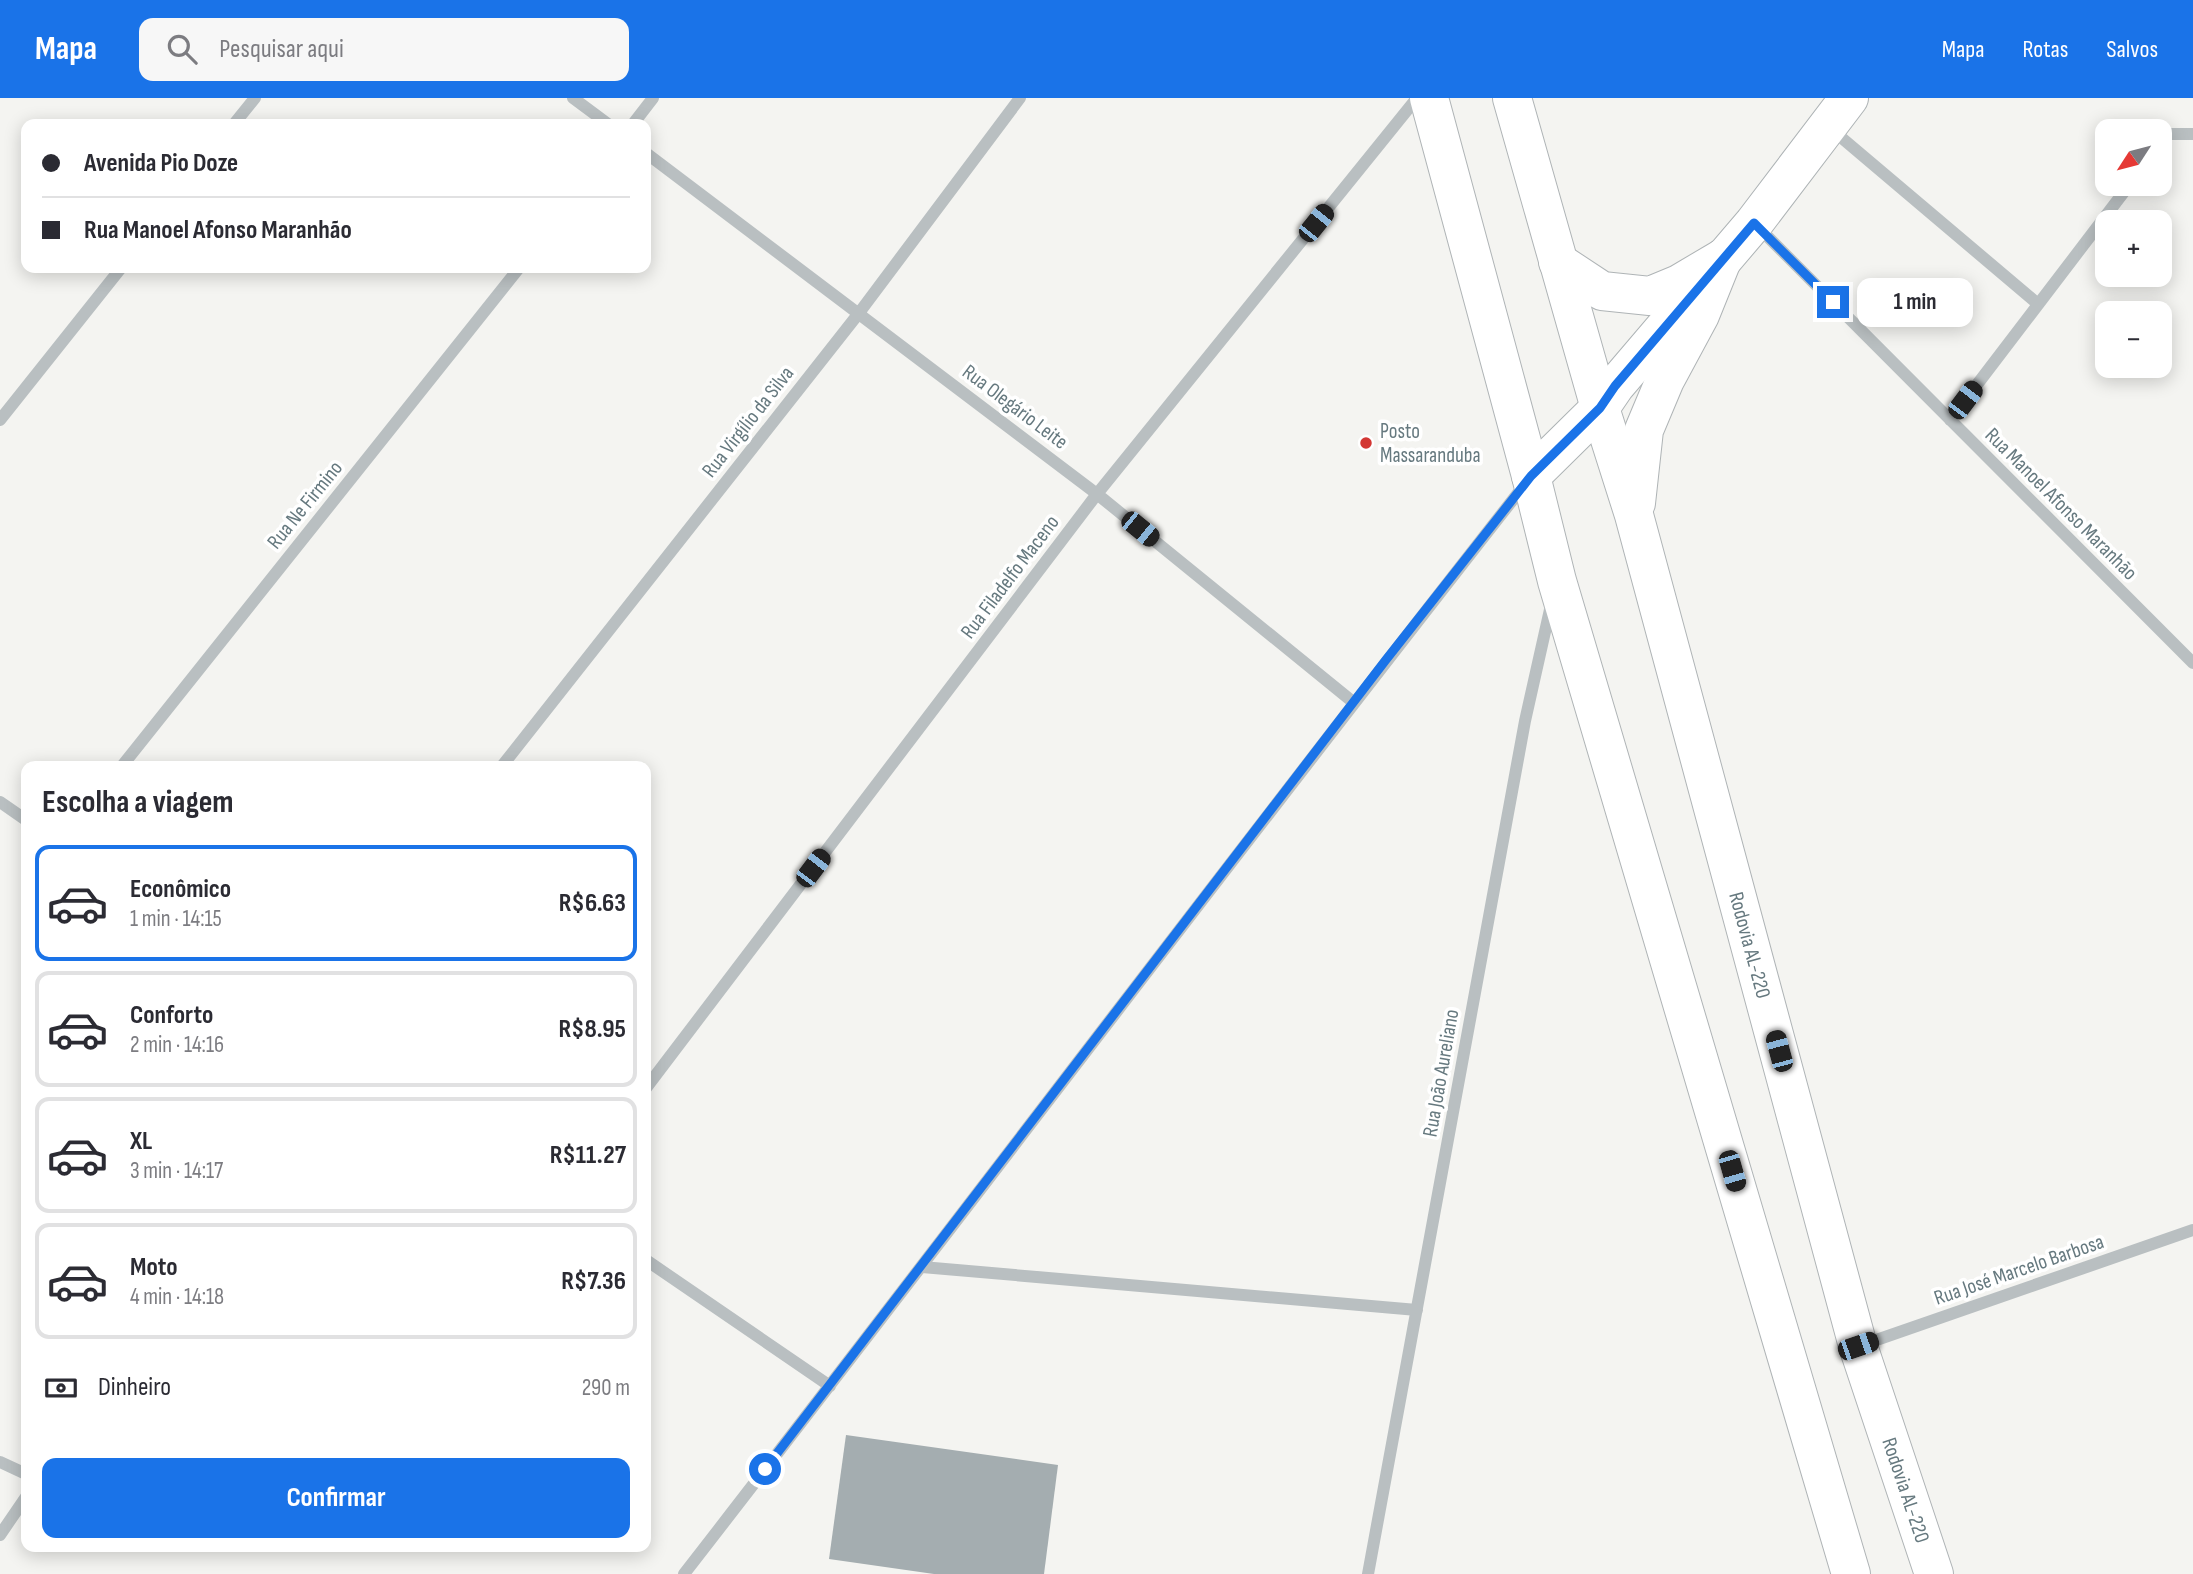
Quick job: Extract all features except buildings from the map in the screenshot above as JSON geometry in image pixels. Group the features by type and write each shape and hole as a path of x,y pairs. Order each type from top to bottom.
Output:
{"main road":[{"path":"1429,98 1557,581 1851,1574"},
{"name":"Rodovia AL-220","path":"1512,98 1600,408 1634,515 1858,1346 1934,1574"},
{"path":"1531,476 1600,408 1615,386 1754,223 1839,112"},
{"path":"1558,262 1602,291 1650,296 1679,284 1723,258"},
{"path":"1634,515 1644,429 1665,380 1700,315 1723,258"}],"street":[{"path":"238,119 255,98"},
{"path":"573,98 601,119"},
{"path":"637,119 653,98"},
{"name":"Rua Virgílio da Silva","path":"506,761 859,313 1020,98"},
{"name":"Rua Filadelfo Maceno","path":"651,1081 1097,494 1417,98"},
{"path":"1839,112 2038,304"},
{"path":"2172,134 2193,134"},
{"name":"Rua Olegário Leite","path":"651,157 1097,494 1353,702"},
{"path":"1950,420 2121,196"},
{"name":"Rua Manoel Afonso Maranhão","path":"1754,223 2193,663"},
{"path":"0,420 117,273"},
{"name":"Rua Ne Firmino","path":"126,761 515,273"},
{"path":"684,1574 1353,702 1531,476"},
{"name":"Rua João Aureliano","path":"1368,1574 1522,734 1557,581"},
{"path":"0,802 21,817"},
{"name":"Rua José Marcelo Barbosa","path":"1858,1346 2193,1230"},
{"path":"651,1263 830,1386"},
{"path":"922,1266 1417,1310"},
{"path":"0,1462 21,1472"},
{"path":"0,1535 21,1504"}],"place":[{"name":"Posto Massaranduba","path":"1366,443"}],"route":[{"path":"765,1469 1353,702 1531,476 1600,408 1615,386 1754,223 1833,302"}]}
